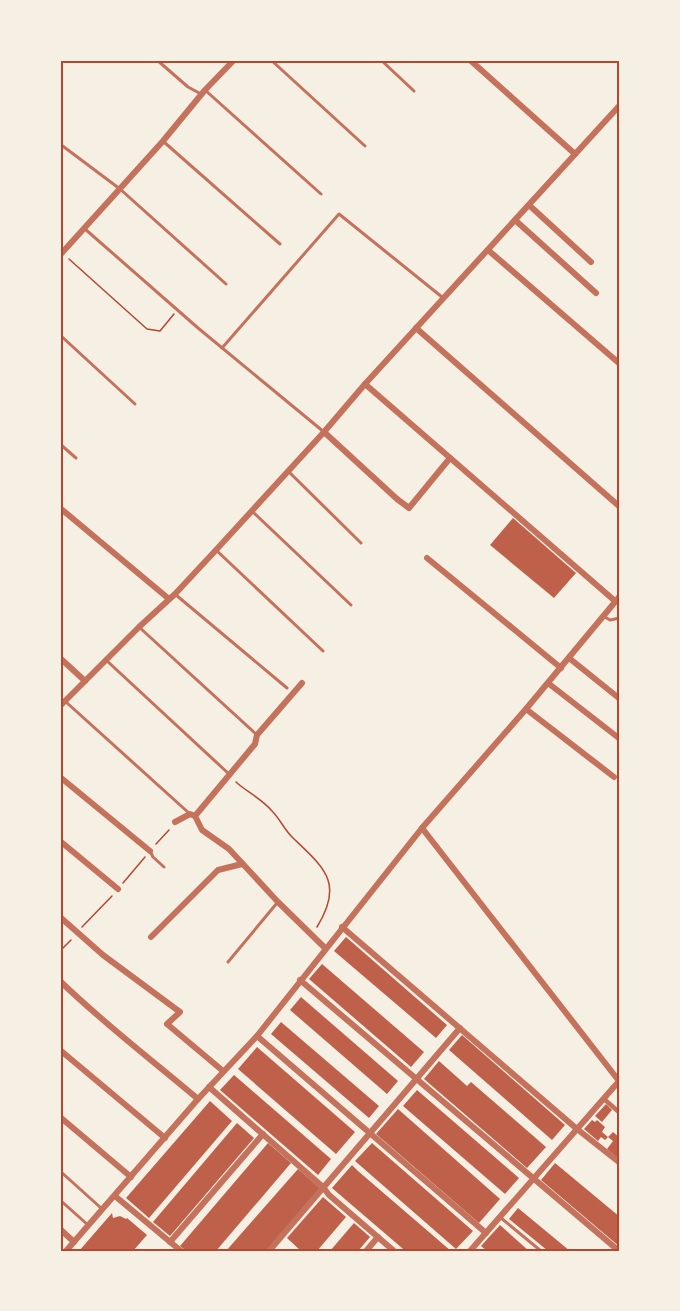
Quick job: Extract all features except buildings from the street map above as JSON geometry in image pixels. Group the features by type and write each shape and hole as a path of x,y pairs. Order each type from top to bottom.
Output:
{"street":[{"path":"62,249 120,189 234,60"},
{"path":"470,60 575,154"},
{"path":"62,704 138,627 175,594 216,550 620,105"},
{"path":"528,205 591,262"},
{"path":"515,220 596,293"},
{"path":"488,250 620,364"},
{"path":"416,328 620,507"},
{"path":"66,1251 198,1099 257,1036 422,828 618,599 365,384"},
{"path":"324,432 409,508 450,458"},
{"path":"60,508 169,599"},
{"path":"427,558 561,668"},
{"path":"60,658 85,681"},
{"path":"569,658 620,699"},
{"path":"175,822 193,815 230,775 255,744 257,735 302,683"},
{"path":"548,683 620,739"},
{"path":"526,709 614,777"},
{"path":"60,777 150,851"},
{"path":"193,815 202,831 230,849 278,902 325,948"},
{"path":"422,828 620,1081 486,1233 474,1250"},
{"path":"60,841 118,889"},
{"path":"151,937 218,870 242,864"},
{"path":"60,917 103,955 180,1012 167,1024 223,1071"},
{"path":"342,927 577,1129 620,1163"},
{"path":"300,980 619,1251"},
{"path":"60,981 80,1001 198,1099"},
{"path":"269,1251 460,1028"},
{"path":"257,1036 486,1233"},
{"path":"60,1050 165,1137"},
{"path":"209,1087 394,1251"},
{"path":"604,1099 620,1113"},
{"path":"60,1117 131,1177"},
{"path":"170,1242 263,1134"},
{"path":"115,1196 181,1251"},
{"path":"60,1229 74,1242"},
{"path":"366,1251 378,1237"}],"lane":[{"path":"157,60 188,87 204,92 321,194"},
{"path":"271,60 365,146"},
{"path":"381,60 414,91"},
{"path":"163,141 280,244"},
{"path":"60,144 120,189 226,284"},
{"path":"222,348 339,214 444,299"},
{"path":"84,228 177,310 324,432"},
{"path":"60,335 135,404"},
{"path":"60,444 76,458"},
{"path":"288,471 361,543"},
{"path":"252,510 351,605"},
{"path":"216,550 324,651"},
{"path":"175,594 287,688"},
{"path":"603,616 610,620 620,618"},
{"path":"138,627 257,735"},
{"path":"106,660 230,775"},
{"path":"62,704 193,815"},
{"path":"150,851 164,867"},
{"path":"228,962 278,902"},
{"path":"60,1171 103,1209"},
{"path":"60,1200 88,1225"},
{"path":"500,1217 541,1251"}],"path":[{"path":"62,249 147,329 160,331 177,310"},
{"path":"230,775 271,810 289,835 315,858 324,870 329,884 328,909 312,936"}]}
